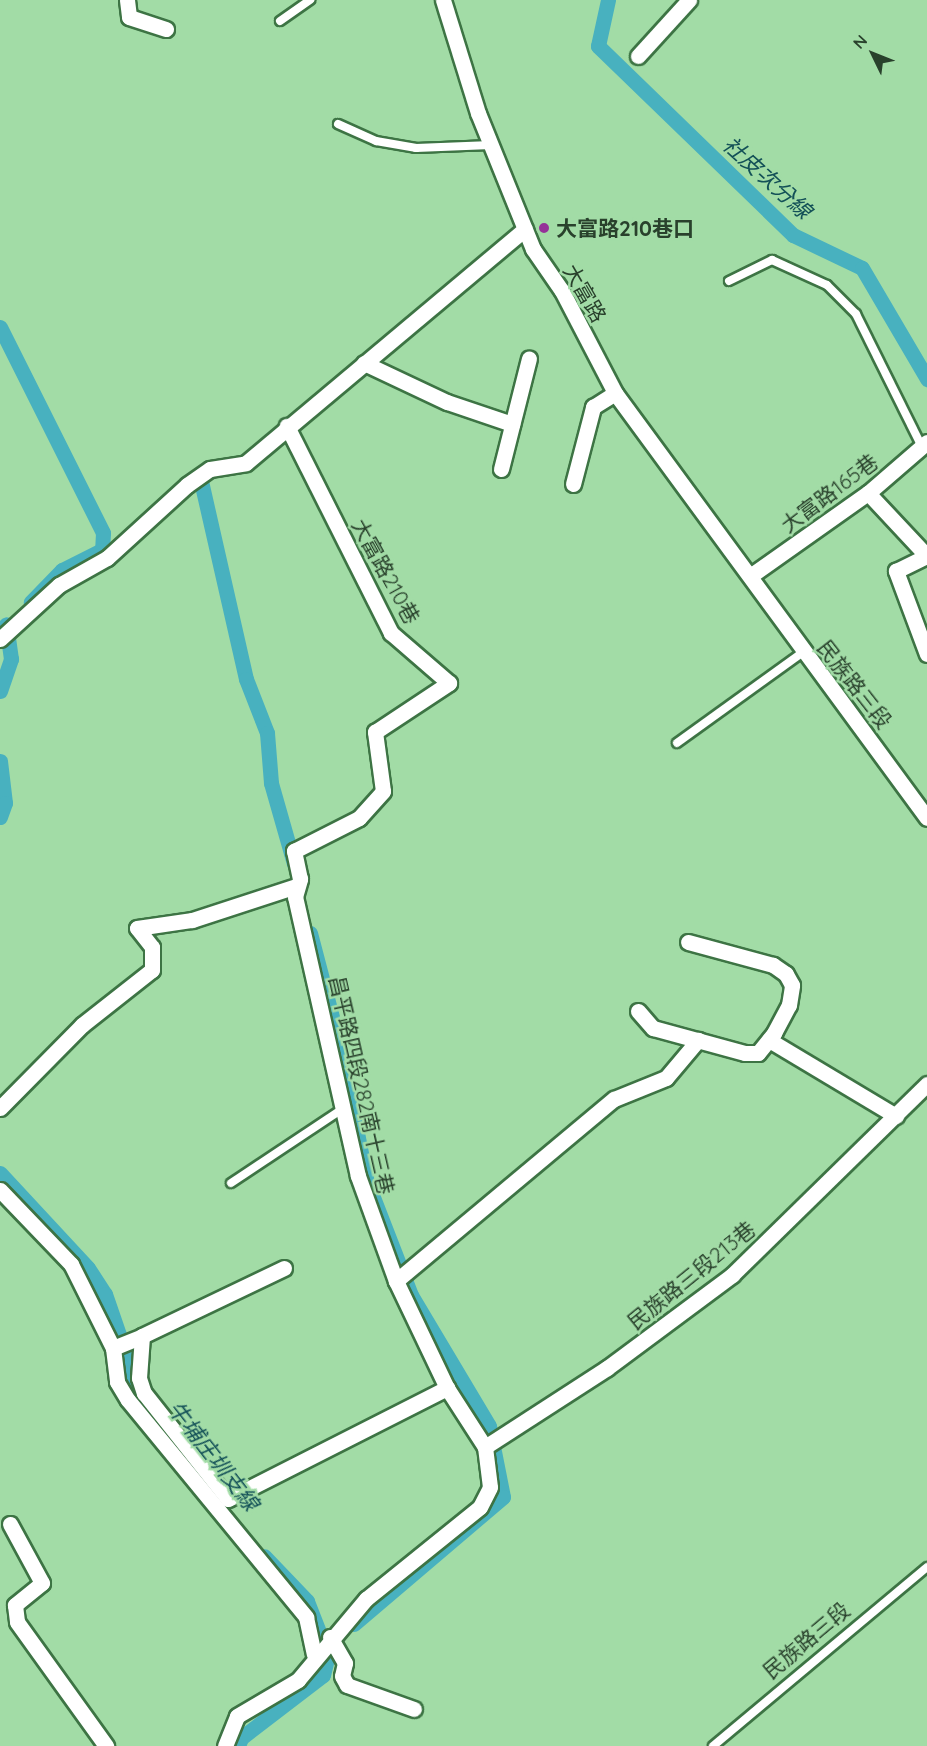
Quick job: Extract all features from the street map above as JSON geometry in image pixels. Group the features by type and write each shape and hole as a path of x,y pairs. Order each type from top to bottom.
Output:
{"street":[{"path":"127,0 129,17 166,29"},
{"name":"大富路","path":"443,0 491,145 525,229 615,393 703,520 753,574"},
{"path":"638,56 689,0"},
{"path":"0,639 26,618 59,585 106,558 187,485 210,469 246,463 287,426 525,229"},
{"path":"501,469 530,358"},
{"path":"364,363 447,402 513,424"},
{"path":"573,484 593,407 615,393"},
{"name":"大富路210巷","path":"287,426 391,633 449,683 375,732 383,790 359,819 294,851 300,879 296,886"},
{"name":"大富路165巷","path":"753,574 868,493 924,444"},
{"path":"868,493 927,556 896,571 927,654"},
{"name":"民族路三段","path":"753,574 803,652 927,818"},
{"path":"0,1108 82,1025 152,970 152,947 137,928 192,920 296,886"},
{"name":"昌平路四段282南十三巷","path":"225,1746 237,1716 298,1680 314,1654 366,1599 480,1507 490,1487 485,1447 447,1388 396,1281 358,1176 296,886"},
{"path":"638,1011 653,1028 745,1053 758,1053 769,1040 789,1005 792,985 786,974 762,961 688,942"},
{"path":"396,1281 614,1099 666,1078 698,1040"},
{"path":"769,1040 896,1116"},
{"name":"民族路三段213巷","path":"485,1447 607,1368 732,1275 927,1084"},
{"path":"0,1190 71,1264 120,1345 117,1382 128,1400 306,1617 314,1654"},
{"path":"120,1345 284,1268"},
{"path":"142,1336 139,1378 144,1393 228,1499 447,1388"},
{"path":"10,1524 42,1583 15,1605 17,1622 106,1746"},
{"path":"330,1637 345,1663 344,1681 414,1709"}],"lane":[{"path":"280,21 310,0"},
{"path":"338,124 376,141 416,148 491,145"},
{"path":"729,281 772,260 827,285 856,315 924,444"},
{"path":"677,743 803,652"},
{"path":"231,1183 344,1108"},
{"name":"民族路三段","path":"713,1746 927,1567"}],"waterway":[{"name":"社皮次分線","path":"608,0 598,46 793,235 862,268 927,379"},
{"path":"0,327 103,533 102,550 62,570 31,602"},
{"path":"201,481 246,679 267,733 271,783 294,864"},
{"path":"0,691 11,659 6,624"},
{"path":"0,761 5,803 0,817"},
{"path":"310,933 341,1051 366,1179 411,1295 489,1426 503,1497 354,1624"},
{"name":"牛埔庄圳支線","path":"0,1173 88,1268 105,1294 127,1358 128,1381 206,1484"},
{"name":"牛埔庄圳支線","path":"238,1746 241,1738 323,1675 328,1655 307,1601 264,1556"}],"place":[{"name":"大富路210巷口","path":"544,228"}]}
